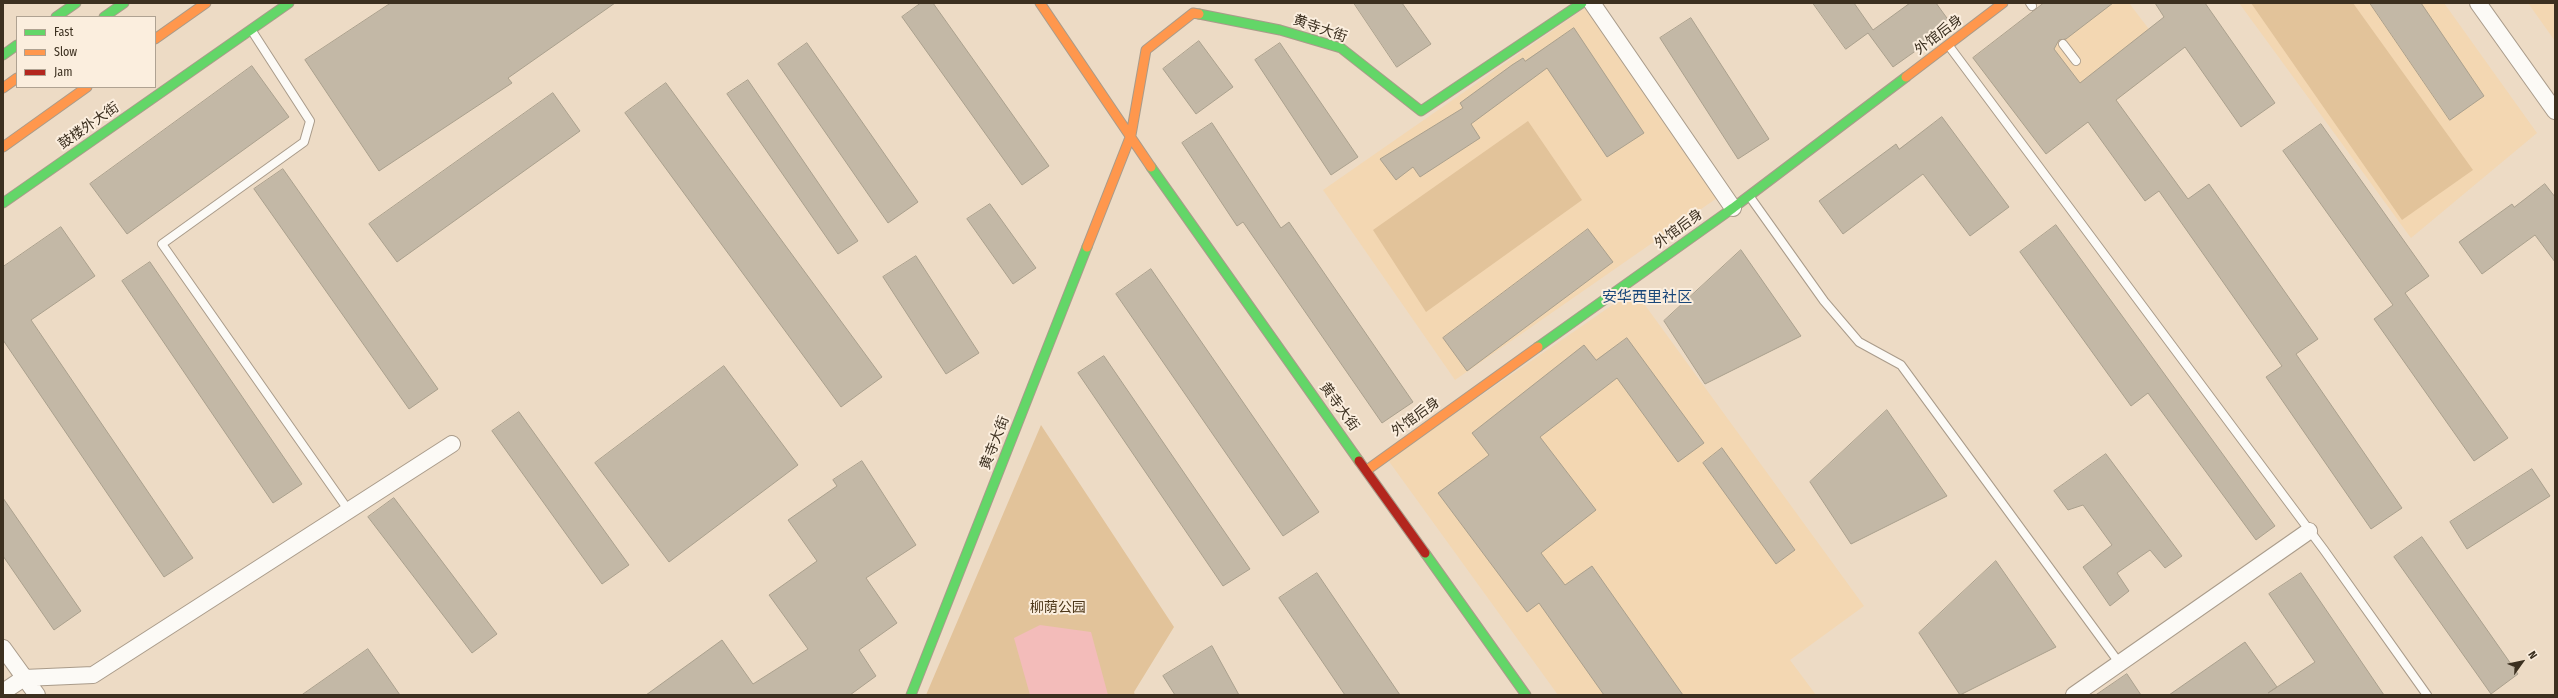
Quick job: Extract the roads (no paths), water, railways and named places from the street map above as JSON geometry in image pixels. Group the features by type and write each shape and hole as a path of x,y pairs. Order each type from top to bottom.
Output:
{"street":[{"path":"57,16 76,3"},
{"path":"105,16 124,3"},
{"path":"156,38 206,3"},
{"name":"鼓楼外大街","path":"3,203 289,3"},
{"name":"黄寺大街","path":"1040,3 1131,135 1196,233 1367,470 1526,695"},
{"name":"黄寺大街","path":"911,695 1131,135 1146,50 1193,13 1280,30 1341,48 1421,111 1582,3"},
{"path":"1592,3 1733,208"},
{"name":"外馆后身","path":"1367,470 1733,208 1748,194 1949,46 2003,3"},
{"path":"2478,3 2555,111"},
{"path":"3,55 16,46"},
{"path":"3,88 16,79"},
{"path":"3,147 86,88"},
{"path":"3,692 24,678 93,675 452,444"},
{"path":"2074,695 2309,531"},
{"path":"3,648 37,695"}],"lane":[{"path":"252,30 310,120 304,142 162,244 349,511"},
{"path":"2063,44 2076,61"},
{"path":"1949,46 2309,531 2427,695"},
{"path":"1748,194 1824,301 1859,342 1901,365 2120,664"}],"district":[{"name":"安华西里社区","path":"1647,298"}],"park label":[{"name":"柳荫公园","path":"1058,608"}]}
